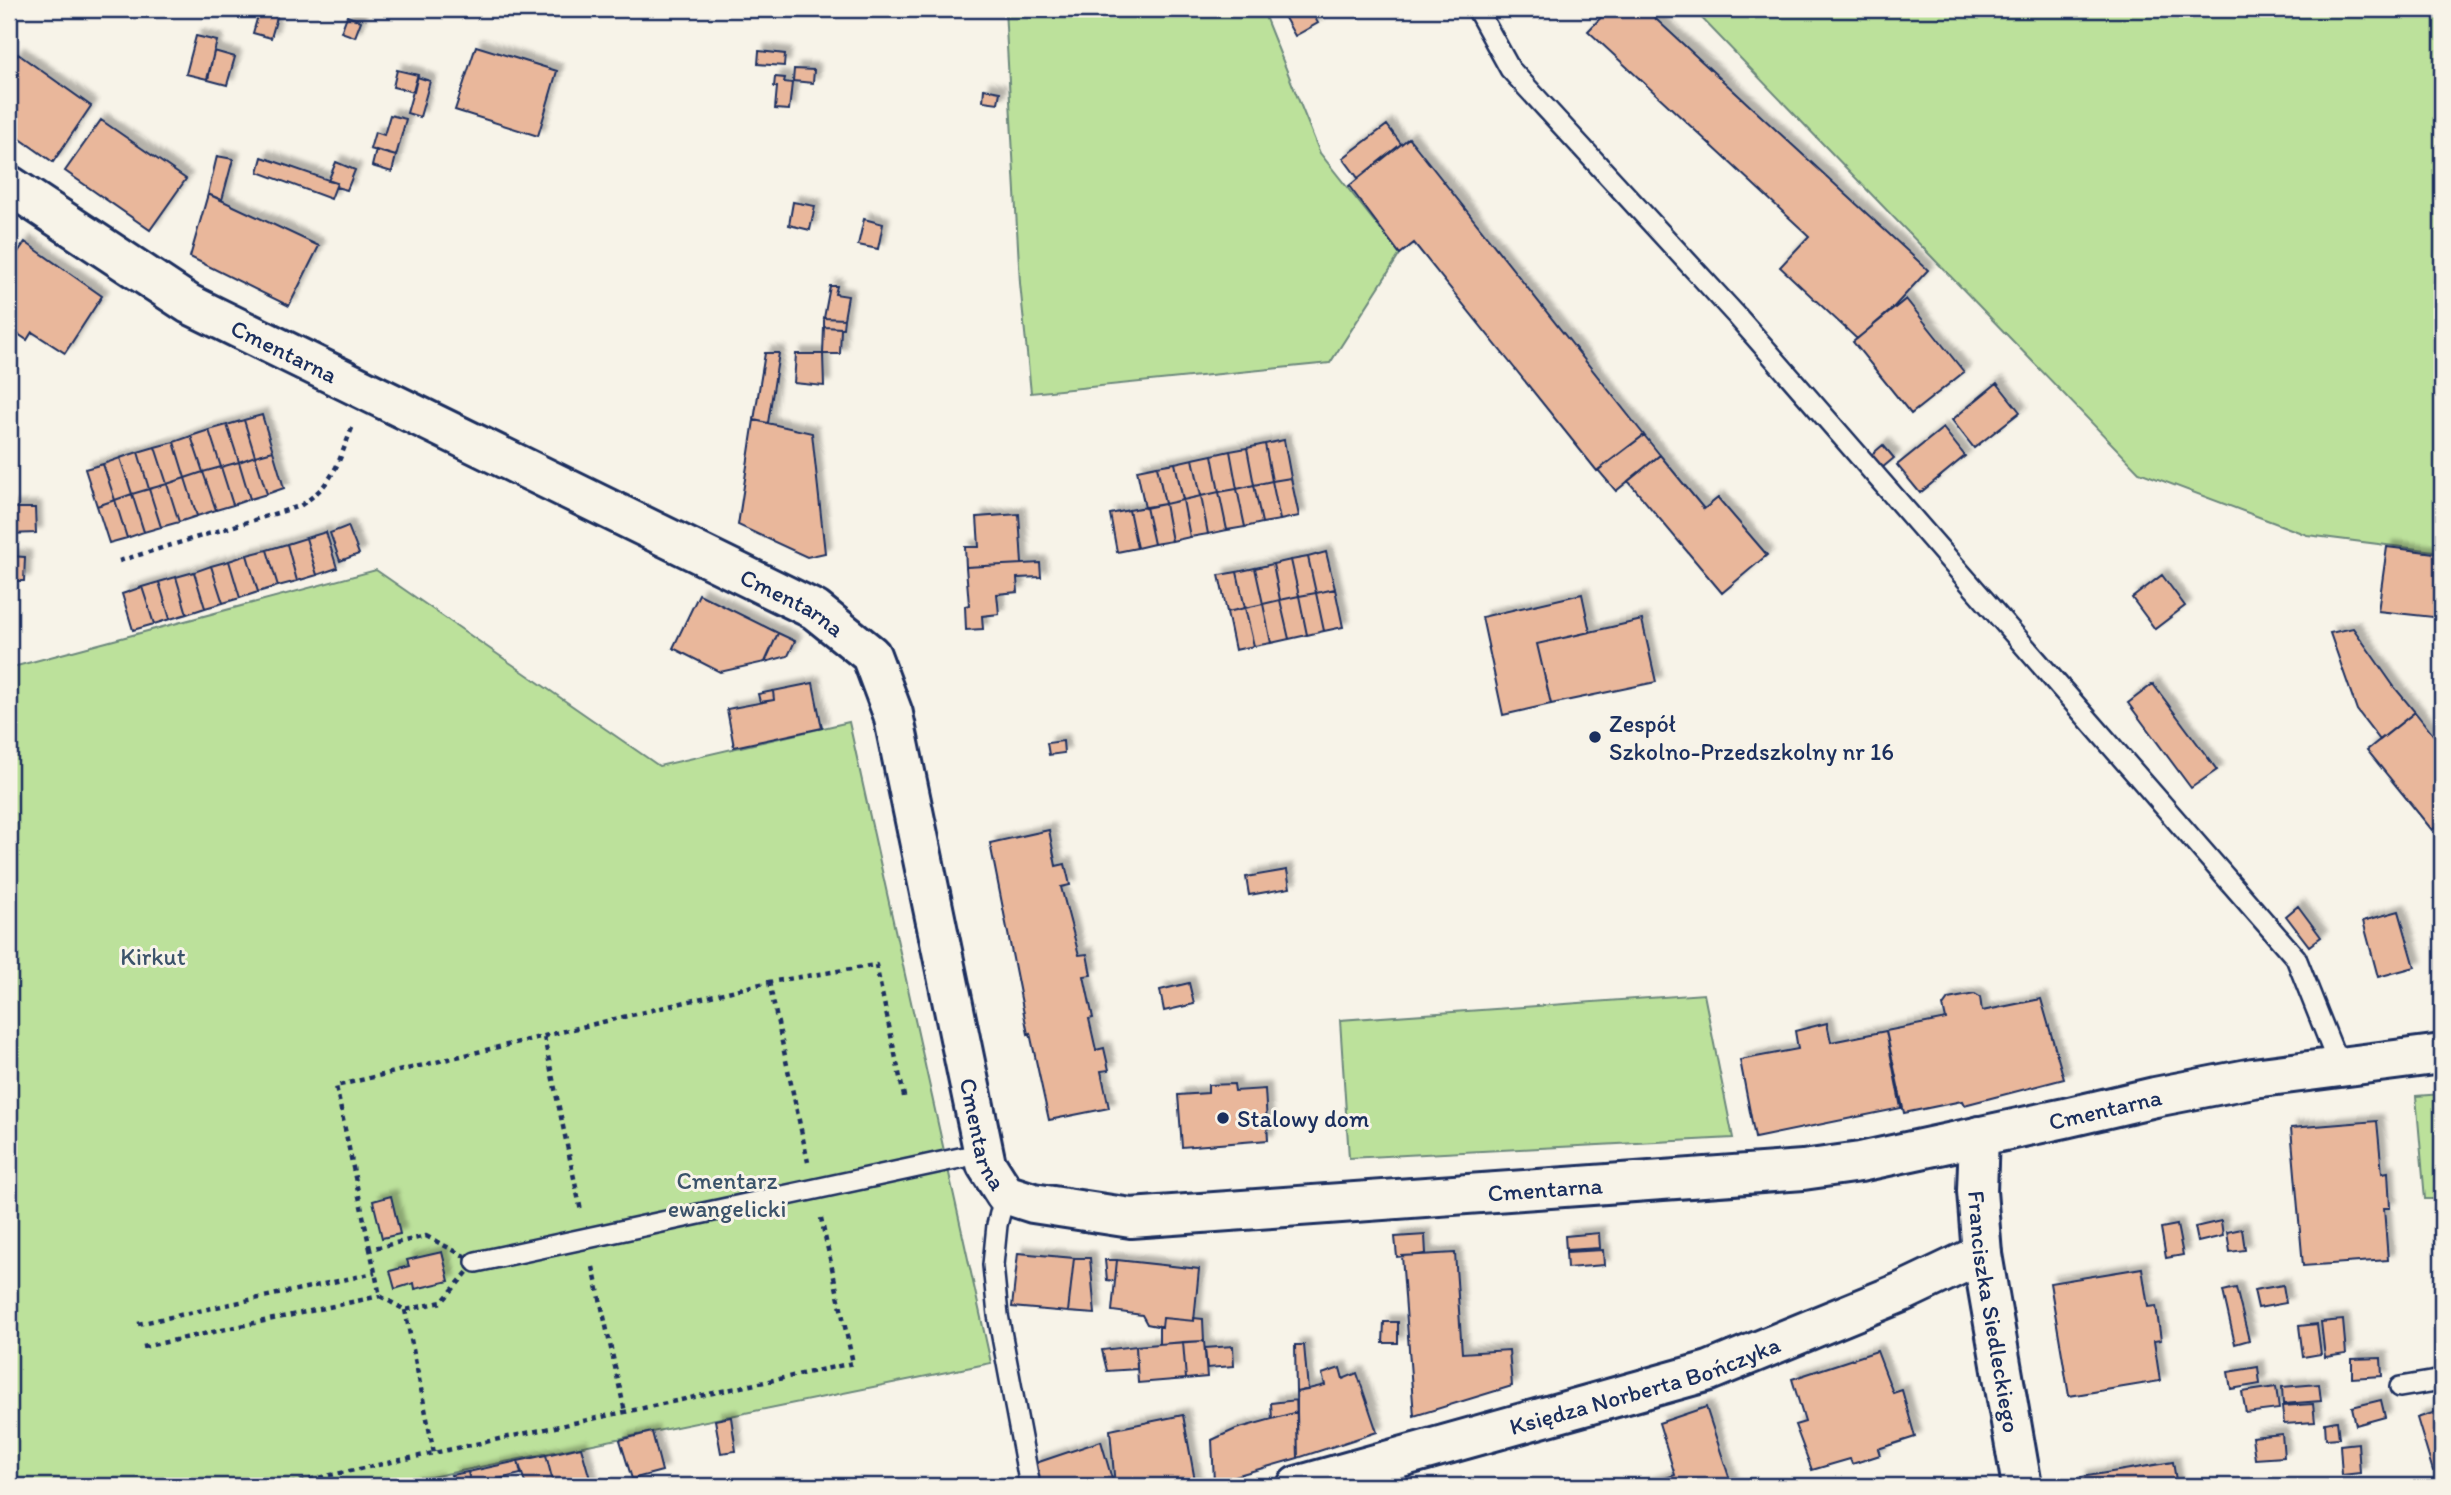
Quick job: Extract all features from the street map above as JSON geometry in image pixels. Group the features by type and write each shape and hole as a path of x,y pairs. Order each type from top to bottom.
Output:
{"street":[{"name":"Cmentarna","path":"9,185 189,304 814,610 872,655 892,714 983,1153 986,1164 1004,1194 1033,1203 1131,1218 1803,1170 1860,1162 2253,1078 2442,1054"},
{"name":"Franciszka Siedleckiego","path":"1979,1136 1977,1191 1982,1254 2022,1486"},
{"name":"Księdza Norberta Bończyka","path":"1297,1486 1709,1371 1902,1292 1982,1254"}],"lane":[{"path":"1477,9 1510,69 1737,316 2296,958 2339,1066"},
{"path":"476,1262 983,1153"},
{"path":"1004,1194 997,1225 993,1265 998,1315 1030,1486"},
{"path":"2400,1387 2442,1380"}],"path":[{"path":"119,561 300,506 319,493 334,474 367,391"},
{"path":"380,1296 336,1086 769,982 876,965 905,1101"},
{"path":"280,1486 853,1363 769,982"},
{"path":"143,1347 380,1296 405,1310 442,1302 476,1262 426,1236 370,1249"},
{"path":"138,1324 375,1273"},
{"path":"405,1310 434,1453"}],"green space":[{"path":"1005,9 1262,9 1320,153 1400,254 1330,363 1031,393 1020,283"},
{"path":"1693,9 2442,9 2442,552 2307,535 2139,472"},
{"path":"376,570 659,766 849,722 991,1363 387,1486 9,1486 9,668"},
{"path":"1704,994 1733,1138 1349,1158 1340,1020"},
{"path":"2442,1094 2442,1199 2425,1199 2416,1096"}],"building":[{"path":"1280,9 1310,9 1318,23 1295,36"},
{"path":"1609,9 1645,9 1928,270 1890,311 1857,339 1780,267 1809,236 1588,31"},
{"path":"259,12 277,17 271,38 253,33"},
{"path":"347,16 361,21 355,37 341,32"},
{"path":"196,36 217,41 207,79 186,74"},
{"path":"476,46 557,71 538,136 455,110"},
{"path":"214,51 235,57 227,85 208,80"},
{"path":"759,51 785,54 784,66 758,64"},
{"path":"18,54 91,106 53,162 9,131 9,68"},
{"path":"794,69 814,70 813,83 793,81"},
{"path":"397,70 418,75 414,92 393,87"},
{"path":"417,77 430,81 420,117 407,113"},
{"path":"775,77 785,78 784,82 792,83 789,110 775,109"},
{"path":"984,89 1000,92 998,103 983,101"},
{"path":"390,115 406,119 396,156 370,149 375,132 384,135"},
{"path":"101,120 186,179 150,230 65,171"},
{"path":"1387,125 1401,144 1358,178 1343,158"},
{"path":"1409,138 1644,435 1597,471 1414,243 1400,254 1349,186"},
{"path":"376,150 396,156 392,172 372,166"},
{"path":"217,156 233,159 222,200 208,194"},
{"path":"262,157 337,183 331,199 258,172"},
{"path":"336,162 355,170 347,190 328,181"},
{"path":"208,194 319,246 289,306 190,257"},
{"path":"793,202 815,206 810,230 789,225"},
{"path":"864,219 883,224 878,249 858,245"},
{"path":"25,242 102,296 65,353 32,332 27,340 9,328 15,319 9,315 9,265"},
{"path":"830,286 837,286 835,294 848,296 844,319 824,318"},
{"path":"1906,299 1964,372 1911,414 1853,342"},
{"path":"824,318 844,319 843,328 824,327"},
{"path":"824,327 841,328 840,354 823,354"},
{"path":"765,353 779,353 768,423 754,420"},
{"path":"796,354 823,354 824,386 794,383"},
{"path":"1997,383 2020,412 1974,448 1952,420"},
{"path":"262,415 273,451 255,456 244,420"},
{"path":"244,420 255,456 239,462 227,425"},
{"path":"754,420 812,433 825,553 807,557 738,525"},
{"path":"227,425 239,462 221,467 209,430"},
{"path":"1943,428 1965,456 1920,493 1897,465"},
{"path":"209,430 221,467 203,472 191,436"},
{"path":"1644,435 1660,455 1616,491 1598,470"},
{"path":"191,436 203,472 185,478 174,442"},
{"path":"1284,440 1291,478 1272,481 1265,444"},
{"path":"174,442 185,478 167,484 155,447"},
{"path":"1265,444 1272,481 1254,485 1247,448"},
{"path":"1883,445 1894,458 1882,468 1871,455"},
{"path":"155,447 167,484 149,489 138,452"},
{"path":"1247,448 1254,485 1237,489 1230,451"},
{"path":"273,451 284,488 267,494 255,456"},
{"path":"1230,451 1237,489 1219,492 1212,455"},
{"path":"138,452 149,489 132,494 120,458"},
{"path":"1212,455 1219,492 1201,496 1193,459"},
{"path":"1660,455 1704,509 1718,498 1767,555 1722,593 1628,481"},
{"path":"255,456 267,494 250,499 239,462"},
{"path":"120,458 132,494 115,500 103,464"},
{"path":"1193,459 1201,496 1183,500 1175,463"},
{"path":"239,462 250,499 233,505 221,467"},
{"path":"1175,463 1183,500 1165,504 1157,466"},
{"path":"103,464 115,500 97,506 85,469"},
{"path":"1157,466 1165,504 1145,508 1137,470"},
{"path":"221,467 233,505 216,510 203,472"},
{"path":"203,472 216,510 197,516 185,478"},
{"path":"185,478 197,516 179,522 167,484"},
{"path":"1291,478 1299,516 1280,520 1272,481"},
{"path":"1272,481 1280,520 1262,523 1254,485"},
{"path":"167,484 179,522 161,527 149,489"},
{"path":"1254,485 1262,523 1245,527 1237,489"},
{"path":"149,489 161,527 144,532 132,494"},
{"path":"1237,489 1245,527 1227,530 1219,492"},
{"path":"1219,492 1227,530 1208,534 1201,496"},
{"path":"132,494 144,532 127,538 115,500"},
{"path":"1201,496 1208,534 1190,537 1183,500"},
{"path":"115,500 127,538 109,543 97,506"},
{"path":"1183,500 1190,537 1172,541 1165,504"},
{"path":"1165,504 1172,541 1154,544 1146,507"},
{"path":"1146,507 1154,544 1137,548 1129,510"},
{"path":"9,508 35,508 36,533 9,534"},
{"path":"1129,510 1137,548 1117,552 1110,514"},
{"path":"1019,514 1022,564 966,567 965,547 979,547 977,517"},
{"path":"348,526 359,554 340,561 330,533"},
{"path":"326,532 337,568 317,575 306,538"},
{"path":"306,538 317,575 297,581 287,544"},
{"path":"287,544 297,581 278,586 267,550"},
{"path":"2387,547 2442,554 2442,618 2378,611"},
{"path":"267,550 278,586 258,592 247,555"},
{"path":"1326,552 1335,589 1316,593 1308,557"},
{"path":"247,555 258,592 240,598 229,561"},
{"path":"9,556 25,557 24,581 9,581"},
{"path":"1308,557 1316,593 1299,596 1291,560"},
{"path":"1291,560 1299,596 1280,600 1273,564"},
{"path":"229,561 240,598 223,603 211,566"},
{"path":"1040,563 1041,577 1017,578 1018,592 997,594 999,614 982,616 983,629 966,630 965,606 969,605 966,567"},
{"path":"1273,564 1280,600 1263,604 1255,568"},
{"path":"211,566 223,603 205,608 194,572"},
{"path":"1255,568 1263,604 1245,608 1237,572"},
{"path":"194,572 205,608 187,614 176,577"},
{"path":"1237,572 1245,608 1227,612 1219,575"},
{"path":"2162,575 2185,606 2155,629 2132,598"},
{"path":"176,577 187,614 170,619 159,582"},
{"path":"159,582 170,619 154,624 142,587"},
{"path":"142,587 154,624 133,630 122,594"},
{"path":"1335,589 1343,627 1324,631 1316,593"},
{"path":"1316,593 1324,631 1307,635 1299,596"},
{"path":"699,594 778,633 765,662 720,672 673,648"},
{"path":"1582,594 1590,632 1537,644 1551,704 1503,715 1482,617"},
{"path":"1299,596 1307,635 1289,639 1280,600"},
{"path":"1280,600 1289,639 1271,643 1263,604"},
{"path":"1263,604 1271,643 1254,646 1245,608"},
{"path":"1245,608 1254,646 1235,650 1227,612"},
{"path":"1642,620 1656,682 1551,704 1537,644"},
{"path":"2353,628 2415,712 2380,740 2357,710 2330,633"},
{"path":"778,633 795,641 788,656 765,662"},
{"path":"813,683 822,728 734,747 727,709 774,700 773,691"},
{"path":"2153,684 2217,770 2191,788 2128,703"},
{"path":"773,691 774,700 760,702 758,694"},
{"path":"2415,712 2442,746 2442,822 2432,830 2367,750"},
{"path":"1063,741 1064,753 1049,755 1047,743"},
{"path":"1049,830 1056,866 1065,864 1070,885 1061,887 1079,955 1087,954 1091,975 1084,976 1093,1018 1089,1019 1096,1050 1104,1048 1109,1070 1101,1071 1109,1108 1049,1120 1030,1033 1028,1034 990,843"},
{"path":"1287,870 1290,888 1249,895 1246,877"},
{"path":"2298,906 2321,937 2309,946 2286,916"},
{"path":"2399,911 2415,967 2378,977 2363,921"},
{"path":"1189,983 1194,1004 1164,1011 1160,990"},
{"path":"1975,994 1980,997 1982,1011 2041,999 2064,1079 1964,1105 1962,1101 1904,1113 1886,1031 1946,1019 1943,1006 1948,999"},
{"path":"1827,1023 1831,1042 1886,1031 1901,1108 1755,1138 1740,1060 1798,1049 1795,1031"},
{"name":"Stalowy dom","path":"1234,1084 1235,1091 1265,1089 1268,1140 1182,1147 1178,1095 1208,1093 1208,1085"},
{"path":"2377,1121 2382,1173 2388,1172 2390,1208 2384,1208 2388,1260 2303,1266 2291,1128"},
{"path":"391,1196 400,1234 382,1238 373,1201"},
{"path":"2221,1221 2223,1236 2198,1242 2195,1227"},
{"path":"2177,1225 2183,1255 2166,1258 2161,1228"},
{"path":"2242,1229 2245,1250 2230,1252 2227,1232"},
{"path":"1599,1233 1600,1248 1566,1250 1565,1236"},
{"path":"1425,1235 1426,1254 1397,1257 1395,1237"},
{"path":"1603,1250 1604,1265 1567,1268 1566,1252"},
{"path":"442,1252 449,1281 415,1289 414,1283 395,1289 390,1271 409,1266 407,1260"},
{"path":"1018,1253 1074,1258 1068,1312 1012,1307"},
{"path":"1455,1253 1462,1353 1509,1350 1512,1386 1414,1416 1402,1256"},
{"path":"1074,1258 1090,1258 1095,1314 1068,1312"},
{"path":"1105,1260 1117,1260 1115,1281 1107,1280"},
{"path":"1117,1260 1199,1269 1194,1321 1163,1318 1162,1327 1147,1324 1142,1315 1112,1311"},
{"path":"2142,1268 2148,1307 2156,1306 2161,1340 2154,1341 2160,1381 2069,1396 2050,1283"},
{"path":"2283,1285 2286,1303 2258,1308 2254,1290"},
{"path":"2236,1288 2249,1340 2235,1344 2223,1291"},
{"path":"1163,1318 1194,1321 1194,1318 1203,1319 1204,1341 1159,1344 1159,1326 1162,1327"},
{"path":"2343,1320 2346,1354 2325,1357 2321,1322"},
{"path":"1384,1322 1398,1322 1398,1343 1383,1343"},
{"path":"2317,1324 2321,1354 2303,1357 2299,1326"},
{"path":"1204,1341 1207,1377 1186,1379 1183,1342"},
{"path":"1183,1342 1186,1379 1138,1383 1136,1346"},
{"path":"1295,1345 1304,1345 1308,1390 1296,1392"},
{"path":"1136,1346 1137,1369 1107,1371 1102,1350"},
{"path":"1233,1346 1234,1366 1207,1368 1205,1348"},
{"path":"1877,1351 1893,1393 1902,1390 1915,1437 1878,1449 1880,1455 1852,1464 1850,1459 1812,1470 1795,1425 1805,1422 1792,1379"},
{"path":"2381,1358 2382,1376 2352,1378 2352,1359"},
{"path":"2258,1367 2260,1384 2231,1389 2228,1372"},
{"path":"1340,1368 1343,1379 1357,1373 1377,1432 1298,1458 1296,1392 1325,1385 1322,1374"},
{"path":"2319,1384 2321,1401 2283,1404 2282,1387"},
{"path":"2276,1387 2279,1409 2246,1413 2242,1392"},
{"path":"1297,1400 1297,1412 1272,1419 1271,1403"},
{"path":"2381,1400 2385,1417 2356,1425 2352,1407"},
{"path":"2313,1404 2315,1422 2284,1424 2282,1406"},
{"path":"1706,1407 1732,1486 1641,1486 1675,1475 1659,1423"},
{"path":"2442,1410 2442,1468 2433,1471 2417,1418"},
{"path":"1297,1412 1298,1458 1214,1482 1212,1440 1236,1429"},
{"path":"1183,1415 1196,1486 1115,1486 1110,1430"},
{"path":"731,1417 736,1451 721,1453 715,1420"},
{"path":"2337,1421 2339,1438 2326,1439 2325,1423"},
{"path":"652,1432 662,1471 632,1479 620,1440"},
{"path":"2282,1434 2284,1457 2255,1459 2252,1437"},
{"path":"1101,1441 1114,1486 1039,1486 1033,1464"},
{"path":"2358,1443 2360,1473 2342,1475 2340,1445"},
{"path":"581,1447 592,1486 554,1486 546,1455"},
{"path":"546,1455 554,1486 526,1486 518,1461"},
{"path":"518,1461 521,1474 471,1485 468,1472"},
{"path":"2173,1462 2177,1486 2083,1486 2081,1477"},
{"path":"468,1472 471,1486 456,1486 451,1475"},
{"path":"436,1479 438,1485 455,1481 456,1486 405,1486"}],"place":[{"name":"Zespół Szkolno-Przedszkolny nr 16","path":"1595,737"},
{"name":"Stalowy dom","path":"1223,1118"}],"park label":[{"name":"Kirkut","path":"153,956"},
{"name":"Cmentarz ewangelicki","path":"727,1194"}]}
